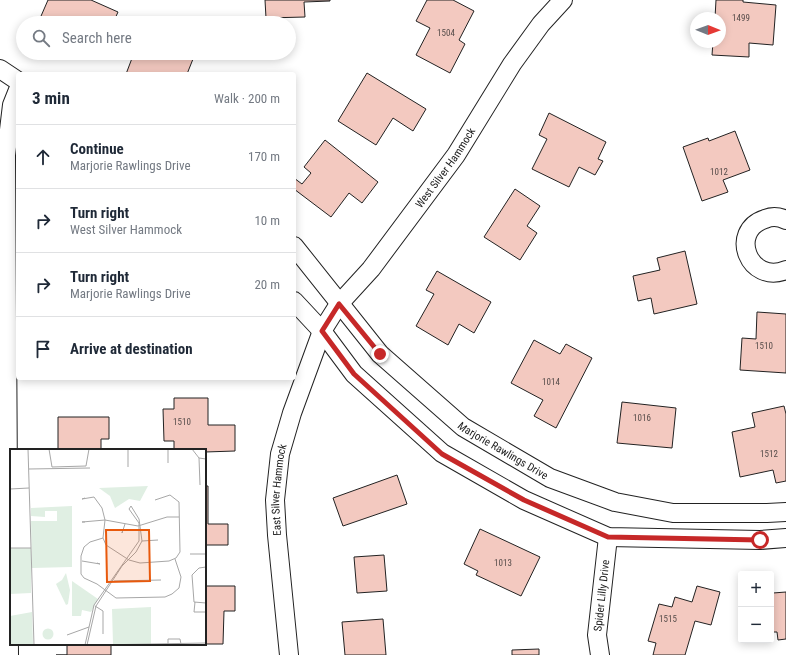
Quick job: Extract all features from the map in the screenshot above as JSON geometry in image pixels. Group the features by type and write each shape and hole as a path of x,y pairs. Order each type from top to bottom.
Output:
{"street":[{"name":"West Silver Hammock","path":"322,331 339,304 371,269 456,155 512,64 541,24 563,0"},
{"path":"0,69 16,80"},
{"path":"9,655 6,155 12,101"},
{"path":"786,220 776,217 769,217 760,220 747,234 745,245 748,257 756,267 763,271 772,273 786,270"},
{"name":"Marjorie Rawlings Drive","path":"296,249 380,354 463,427 550,478 616,502 673,513 786,512"},
{"path":"296,303 322,331 354,374 442,454 524,500 608,537 760,540 786,538"},
{"name":"East Silver Hammock","path":"289,655 275,500 280,454 292,413 322,331"},
{"name":"Spider Lilly Drive","path":"600,655 598,635 608,537"}],"building":[{"path":"48,0 91,0 118,12 116,16 41,16"},
{"path":"265,0 330,0 304,2 305,17 266,16"},
{"path":"427,0 453,0 474,11 459,40 465,44 450,73 416,55 430,28 416,21"},
{"path":"716,0 743,0 743,2 776,5 773,45 749,43 749,57 712,55 713,48 726,48 726,12 715,12"},
{"path":"131,60 193,60 188,72 127,72"},
{"path":"367,73 426,109 413,131 393,118 376,145 338,121"},
{"path":"549,113 606,142 598,159 603,161 595,175 579,167 569,187 532,169 547,139 539,135"},
{"path":"735,131 750,170 723,180 728,192 702,201 683,147 708,138 709,141"},
{"path":"325,140 378,182 362,203 349,193 331,217 296,191 296,180 302,184 311,173 304,167"},
{"path":"515,189 540,206 527,226 537,233 520,260 484,237"},
{"path":"685,251 697,304 654,314 651,298 638,301 633,276 660,270 657,258"},
{"path":"437,271 491,302 474,333 459,324 448,345 416,326 434,294 426,290"},
{"path":"757,312 786,314 786,373 740,370 742,338 756,339"},
{"path":"534,340 560,354 566,344 592,358 556,428 534,416 543,400 511,383"},
{"path":"174,398 208,398 208,425 235,425 235,451 206,452 206,449 174,449 174,441 164,441 163,409 174,409"},
{"path":"622,402 676,408 672,448 617,443"},
{"path":"784,406 786,414 786,481 776,483 773,470 740,477 732,432 755,427 752,413"},
{"path":"58,417 109,417 109,439 101,439 101,449 58,449"},
{"path":"397,475 407,504 343,526 333,498"},
{"path":"206,486 208,486 208,524 228,524 228,545 206,545"},
{"path":"480,529 540,557 521,596 476,575 478,571 464,564"},
{"path":"384,555 387,591 357,593 354,557"},
{"path":"206,586 235,586 235,611 224,611 223,644 206,644"},
{"path":"697,586 720,592 711,625 695,621 685,655 653,655 656,643 648,641 659,604 672,607 675,597 692,602"},
{"path":"786,592 786,639 778,640 777,632 774,632 774,593"},
{"path":"383,619 386,655 345,655 342,622"},
{"path":"67,645 111,645 111,655 67,655"},
{"path":"539,649 539,655 512,655 512,650"}],"route":[{"path":"380,354 339,304 322,331 354,374 442,454 524,500 608,537 760,540"}]}
